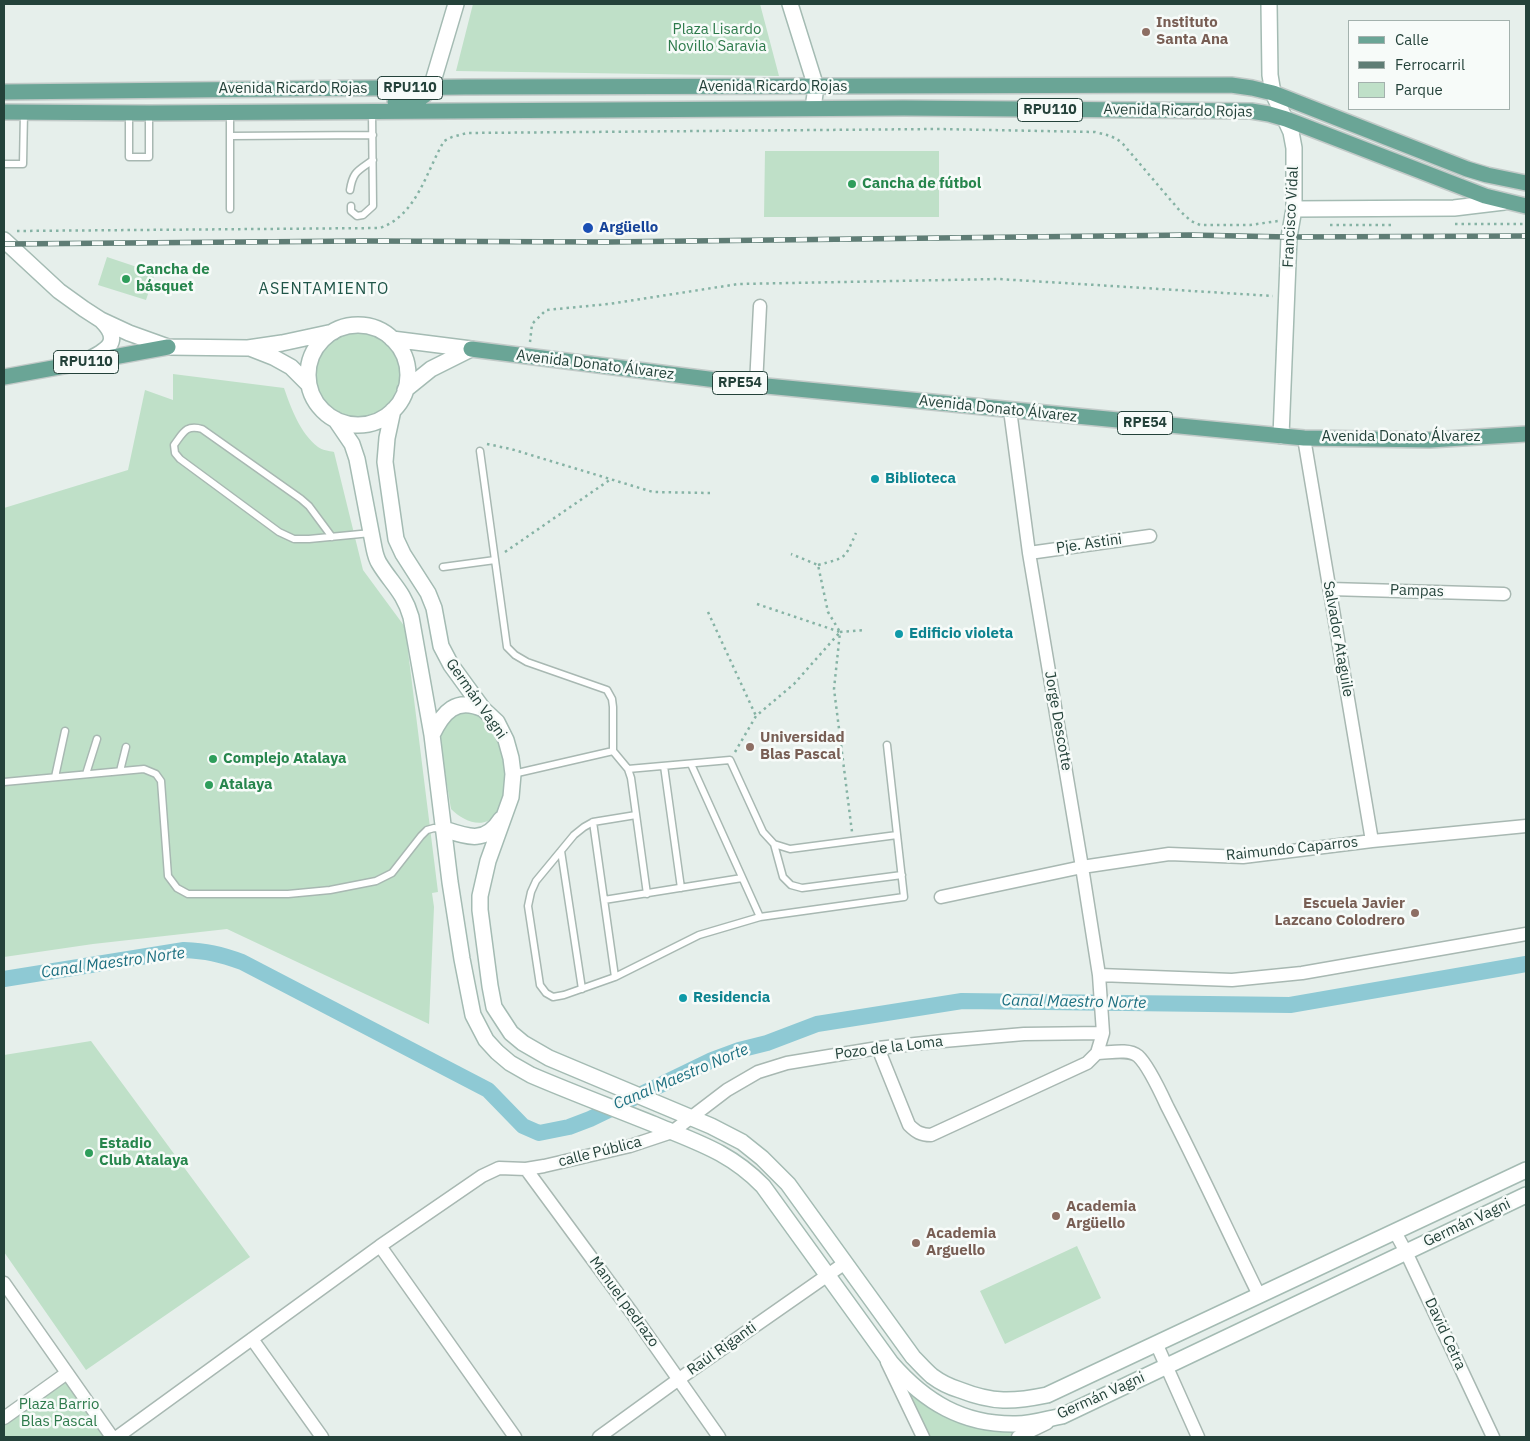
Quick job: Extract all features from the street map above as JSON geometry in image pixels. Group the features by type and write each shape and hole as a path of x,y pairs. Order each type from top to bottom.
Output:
{"main road":[{"path":"345,112 370,102 416,101 424,96 431,88 456,4"},
{"path":"790,4 816,87 812,108"},
{"name":"Francisco Vidal","path":"1269,4 1270,76 1273,93 1291,132 1294,148 1293,214 1290,237 1281,436"},
{"name":"Avenida Ricardo Rojas","path":"4,92 431,88 1208,85 1245,87 1273,93 1467,169 1526,183"},
{"name":"Avenida Ricardo Rojas","path":"4,112 149,113 812,108 1231,110 1269,114 1286,119 1478,193 1504,202 1526,206"},
{"path":"1293,214 1454,208 1526,200"},
{"name":"RPU110","path":"8,236 59,291 72,302 101,320 129,333 168,347"},
{"path":"85,362 103,352 111,341 109,328 101,320"},
{"path":"168,347 248,348 282,343 333,332 350,326 368,326 377,329 392,339 402,352 408,375 402,397 393,410 380,419 366,424 345,423 326,413 312,395 309,385 309,363 319,343 333,332"},
{"name":"Avenida Donato Álvarez","path":"392,339 756,385 1304,438 1430,440 1526,434"},
{"name":"RPU110","path":"4,377 168,347"},
{"path":"248,348 273,357 291,367 309,385"},
{"path":"405,390 431,369 470,349"},
{"name":"Germán Vagni","path":"393,410 387,438 385,462 396,539 403,554 428,593 434,608 441,646 444,652 463,684 483,709 497,722 506,740 511,758 513,774 511,797 488,861 480,896 480,910 494,1007 511,1032 523,1043 549,1058 711,1126 742,1142 762,1158 788,1184 913,1357 933,1377 948,1386 989,1400 1013,1401 1047,1395 1526,1170"},
{"name":"Germán Vagni","path":"335,419 352,444 357,459 378,562 401,592 407,604 421,669 432,735 463,969 473,1015 486,1040 496,1052 510,1063 531,1075 718,1151 754,1176 892,1363 917,1390 930,1399 958,1414 992,1423 1031,1423 1062,1416 1526,1195"},
{"path":"432,735 443,715 456,707 470,705 483,709"},
{"path":"444,829 466,836 481,837 497,826 506,812"}],"street":[{"path":"756,385 760,306"},
{"name":"Jorge Descotte","path":"1010,410 1029,553 1099,975 1103,1027 1097,1054"},
{"name":"Salvador Ataguile","path":"1304,438 1372,841"},
{"name":"Pje. Astini","path":"1029,553 1150,536"},
{"name":"Pampas","path":"1330,589 1504,594"},
{"name":"Raimundo Caparros","path":"941,897 1082,867 1169,854 1226,858 1243,857 1372,841 1526,826"},
{"path":"1099,975 1232,980 1302,973 1526,934"},
{"name":"Pozo de la Loma","path":"672,1132 727,1090 758,1072 795,1061 878,1048 1103,1027"},
{"path":"878,1048 909,1125 921,1135 931,1135 1068,1073 1087,1063 1097,1054 1133,1053 1140,1058 1173,1116 1259,1295"},
{"name":"calle Pública","path":"117,1437 380,1246 482,1176 499,1168 526,1168 630,1146 672,1132"},
{"name":"Manuel pedrazo","path":"526,1168 632,1313 719,1437"},
{"name":"David Cetra","path":"1395,1232 1493,1437"},
{"path":"380,1246 515,1437"},
{"name":"Raúl Riganti","path":"599,1437 846,1263"},
{"path":"4,1283 112,1437"},
{"path":"252,1339 322,1437"},
{"path":"877,1342 923,1437"},
{"path":"1156,1343 1198,1437"},
{"path":"4,1418 67,1373"},
{"path":"1018,1437 1062,1416"}],"lane":[{"path":"351,206 351,211 357,216 363,215 373,206 372,111"},
{"path":"4,164 23,164 24,112"},
{"path":"230,112 230,209"},
{"path":"129,113 129,157 149,157 149,113"},
{"path":"230,136 373,135"},
{"path":"350,190 352,177 373,160"},
{"path":"332,537 302,499 202,429 194,426 186,429 174,445 175,453 180,459 279,532 294,539 332,537 372,532"},
{"path":"480,451 507,647 515,655 527,662 607,690 612,699 613,707 613,751 628,769 631,778 647,894"},
{"path":"443,567 495,560"},
{"path":"55,777 65,730"},
{"path":"86,774 97,739"},
{"path":"636,815 593,822 584,827 574,835 536,881 528,906 540,985 546,993 553,997 615,977 699,935 760,917 904,897 887,745"},
{"path":"120,771 126,747"},
{"path":"513,774 613,751"},
{"path":"628,769 730,760 763,832 774,844 783,877 791,884 802,888 902,875"},
{"path":"691,764 760,917"},
{"path":"664,766 681,888"},
{"path":"4,782 144,769 156,774 161,781 168,876 177,888 188,894 288,894 330,890 376,881 392,873 421,836 428,830 434,828 444,829"},
{"path":"593,822 615,977"},
{"path":"774,844 790,849 897,835"},
{"path":"561,851 582,989"},
{"path":"604,900 742,878"}],"path":[{"path":"8,236 380,228 396,221 411,205 444,141 458,135 484,133 938,129 1095,132 1116,138 1123,144 1180,211 1191,221 1200,225 1250,225 1293,214"},
{"path":"528,356 532,324 546,310 609,304 738,284 999,279 1287,297"},
{"path":"480,451 487,443 653,492 710,493"},
{"path":"495,560 611,479"},
{"path":"791,554 818,566 842,559 847,553 856,533"},
{"path":"818,566 828,612 840,632 834,689 853,840"},
{"path":"757,604 840,632 865,630"},
{"path":"708,612 756,716"},
{"path":"730,760 756,716 794,684 840,632"}],"green space":[{"name":"Plaza Lisardo Novillo Saravia","path":"473,4 760,4 779,76 456,71"},
{"name":"Cancha de fútbol","path":"765,151 939,151 939,217 764,217"},
{"name":"Cancha de básquet","path":"107,257 155,273 146,300 98,285"},
{"path":"357,331 381,338 393,350 400,374 393,398 381,410 357,417 333,410 321,398 314,374 321,350 333,338"},
{"name":"Complejo Atalaya","path":"173,374 284,388 293,412 306,435 320,448 334,452 363,570 405,627 438,892 432,893 434,907 429,1024 227,929 93,944 4,957 4,508 128,470 145,390 173,400"},
{"path":"470,709 486,720 498,735 502,749 506,786 505,801 494,817 482,823 469,821 451,809 439,736 452,715"},
{"name":"Estadio Club Atalaya","path":"91,1041 250,1257 86,1370 4,1252 4,1055"},
{"path":"1077,1246 1101,1298 1005,1344 980,1291"},
{"name":"Plaza Barrio Blas Pascal","path":"66,1381 105,1437 4,1437 4,1425"},
{"path":"901,1381 941,1415 983,1427 1021,1431 1007,1437 929,1437"}],"waterway":[{"name":"Canal Maestro Norte","path":"4,979 184,950 206,952 227,957 242,962 488,1090 523,1126 539,1133 569,1127 590,1119 712,1060 739,1050 767,1043 817,1024 962,1001 1290,1005 1526,964"}],"railway":[{"path":"4,244 364,241 607,242 1189,235 1289,237 1526,236"}],"place":[{"name":"Instituto Santa Ana","path":"1146,32"},
{"name":"Cancha de fútbol","path":"852,184"},
{"name":"Argüello","path":"588,228"},
{"name":"Cancha de básquet","path":"126,279"},
{"name":"Biblioteca","path":"875,479"},
{"name":"Edificio violeta","path":"899,634"},
{"name":"Universidad Blas Pascal","path":"750,747"},
{"name":"Complejo Atalaya","path":"213,759"},
{"name":"Atalaya","path":"209,785"},
{"name":"Escuela Javier Lazcano Colodrero","path":"1415,913"},
{"name":"Residencia","path":"683,998"},
{"name":"Estadio Club Atalaya","path":"89,1153"},
{"name":"Academia Argüello","path":"1056,1216"},
{"name":"Academia Arguello","path":"916,1243"}],"district":[{"name":"ASENTAMIENTO","path":"324,289"}]}
